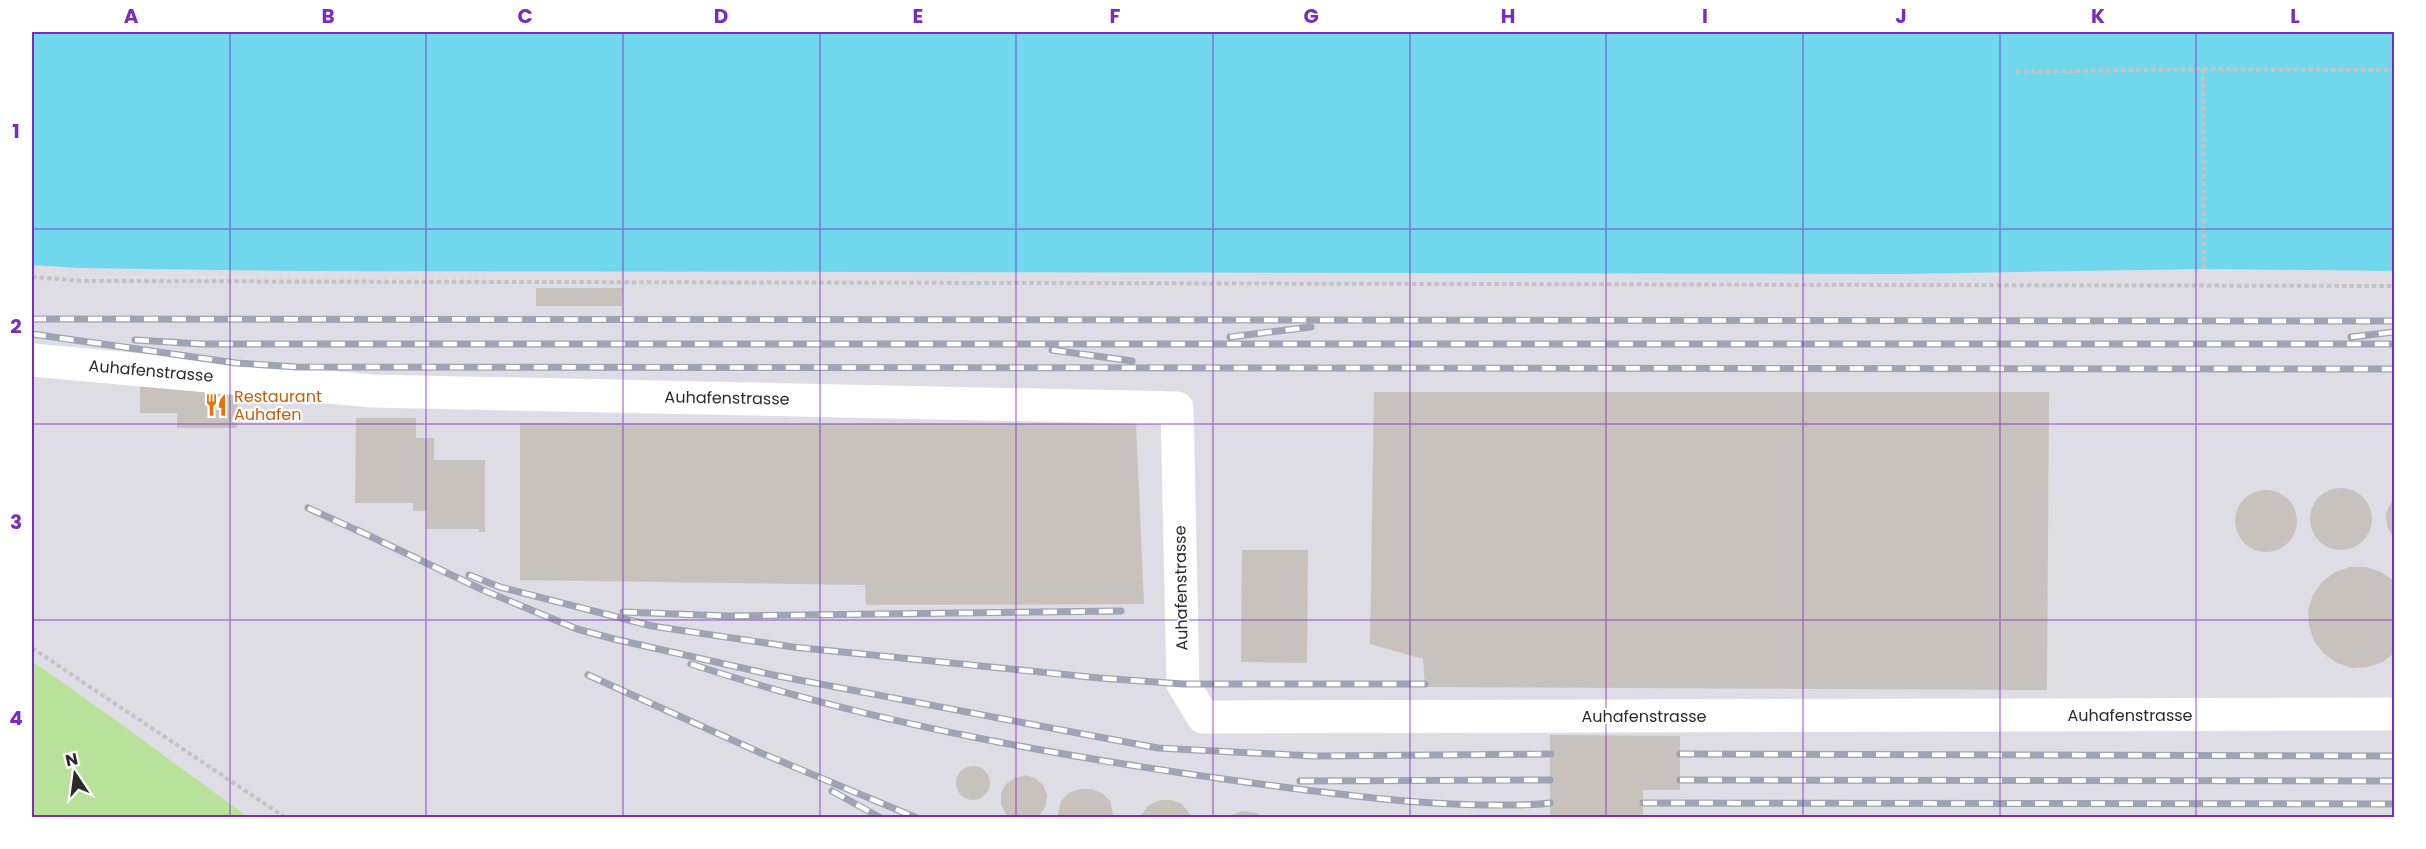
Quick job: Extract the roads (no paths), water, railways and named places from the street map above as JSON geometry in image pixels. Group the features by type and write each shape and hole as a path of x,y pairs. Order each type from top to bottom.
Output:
{"street":[{"name":"Auhafenstrasse","path":"32,360 372,391 1177,408 1183,684 1203,717 2394,714"}],"water":[{"path":"32,32 2394,32 2394,271 2204,269 1902,274 299,271 78,268 32,265"}],"railway":[{"path":"32,319 2394,321"},
{"path":"1230,337 1311,327"},
{"path":"2351,337 2394,332"},
{"path":"32,334 236,363 297,367 2394,369"},
{"path":"135,340 202,344 2394,344"},
{"path":"1052,350 1132,361"},
{"path":"308,508 363,533"},
{"path":"357,530 483,590 577,629 773,675 1056,729 1158,748 1313,756 1551,754"},
{"path":"469,575 500,587 652,626 793,647 1099,678 1183,684 1425,684"},
{"path":"623,612 727,616 1121,611"},
{"path":"691,664 835,706 907,723 1127,765 1404,801 1482,805 1550,803"},
{"path":"588,675 761,753 917,818"},
{"path":"1680,754 2394,756"},
{"path":"1300,781 1550,780"},
{"path":"1680,780 2394,781"},
{"path":"832,791 881,818"},
{"path":"1643,803 2394,804"}],"place":[{"name":"Restaurant Auhafen","path":"216,405"}]}
